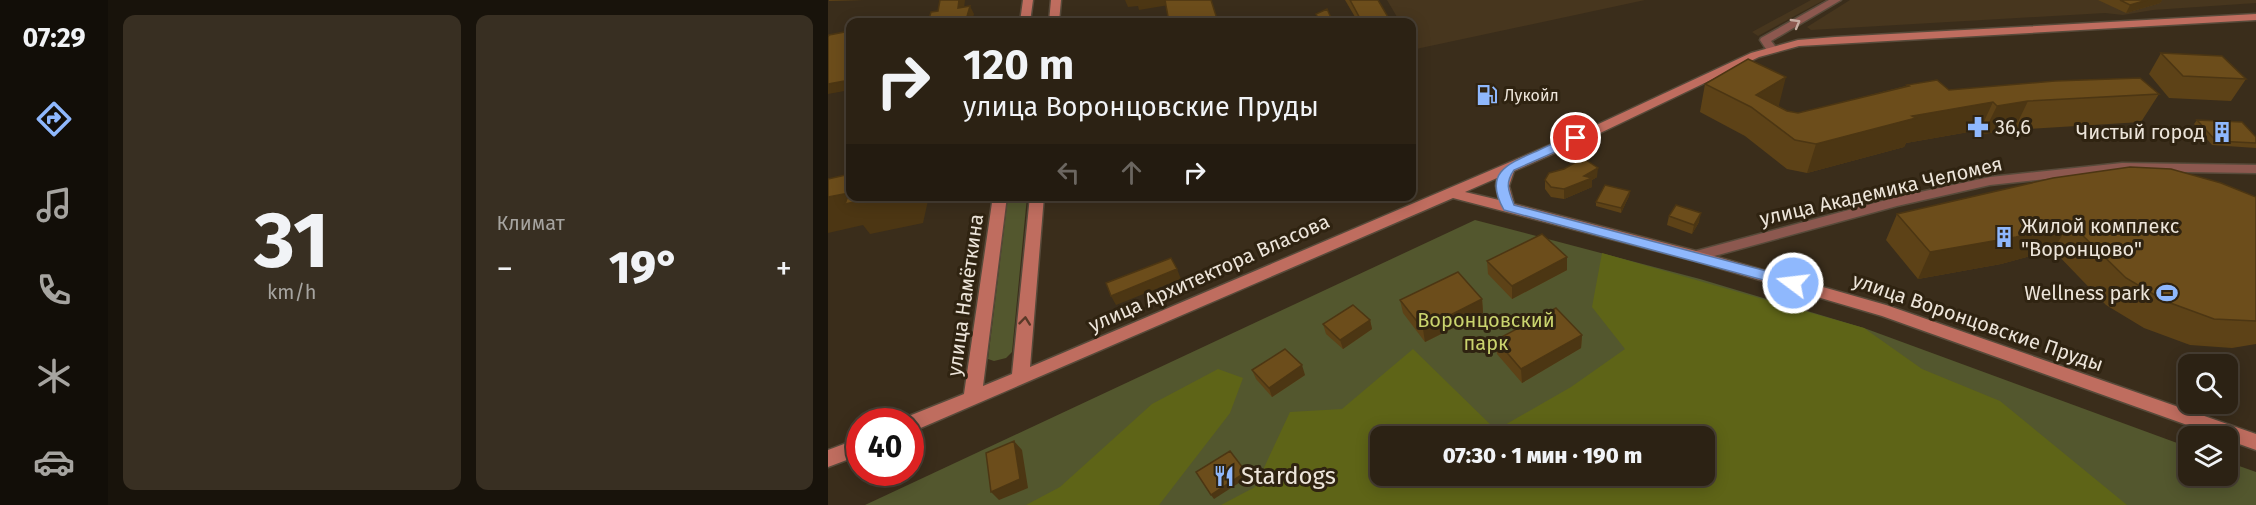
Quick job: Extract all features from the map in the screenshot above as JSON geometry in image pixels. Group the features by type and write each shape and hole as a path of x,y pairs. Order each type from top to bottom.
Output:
{"street":[{"path":"1026,18 1028,0"},
{"path":"1054,18 1056,0"},
{"path":"1772,50 1765,40 1836,0"},
{"name":"улица Архитектора Власова","path":"924,418 1623,118 1739,62 1772,50 1798,43 1835,40 2256,17"},
{"path":"1508,207 1501,188 1502,178 1510,167"},
{"name":"улица Академика Челомея","path":"1696,256 1897,202 1990,181 2122,167 2256,169"},
{"name":"улица Воронцовские Пруды","path":"1452,192 1696,256 1886,311 2256,442"},
{"name":"улица Намёткина","path":"972,399 999,201"},
{"path":"1020,379 1037,201"},
{"path":"828,459 846,452"}],"shaded area":[{"path":"1387,0 1645,0 1416,49 1416,18 1398,18"},
{"path":"1811,0 1824,0 1758,36 1752,32"},
{"path":"1850,0 2256,0 2256,3 2153,10 2123,15 2105,13 1811,30 1807,27"}],"green space":[{"path":"1008,201 1027,201 1012,352 1006,358 994,361 988,359"},
{"name":"Воронцовский парк","path":"1475,220 1700,279 1864,328 2178,443 2178,486 2238,486 2238,466 2256,472 2256,505 865,505 906,486 924,486 924,477"},
{"path":"1602,253 1864,328 1922,369 2000,401 2127,505 1221,505 1255,487 1290,412 1342,409 1413,349 1492,426 1370,426 1370,486 1715,486 1715,426 1503,426 1571,387 1625,349 1592,307"},
{"path":"1218,369 1243,378 1230,413 1159,505 1026,505 1060,487 1152,404"}],"building":[{"path":"940,0 959,0 958,8 970,6 967,18 929,18 931,12 938,11"},
{"path":"1165,0 1211,0 1217,18 1168,18"},
{"path":"1350,0 1378,0 1389,18 1360,18"},
{"path":"2120,0 2147,0 2130,5"},
{"path":"1327,9 1331,18 1318,18 1316,14"},
{"path":"846,32 846,81 828,84 828,37"},
{"path":"2161,53 2222,56 2246,79 2183,76"},
{"path":"1748,59 1786,77 1756,95 1787,111 1798,113 1909,86 1907,85 1937,80 1949,90 2055,81 2140,78 2159,94 2028,101 1997,106 1993,102 1912,116 1916,118 1816,144 1795,140 1751,107 1705,84"},
{"name":"Чистый город","path":"2197,120 2242,122 2256,137 2256,143 2216,141"},
{"path":"1583,158 1598,168 1584,176 1592,178 1564,189 1551,187 1545,180 1549,173 1564,169"},
{"path":"2130,167 2171,169 2221,183 2256,197 2256,321 2214,319 2165,301 2126,278 2070,223 2016,237 1930,252 1897,214 2053,178"},
{"path":"846,175 846,194 828,197 828,179"},
{"path":"1605,185 1630,191 1621,208 1596,202"},
{"path":"1676,205 1701,213 1694,225 1669,216"},
{"path":"1542,234 1567,257 1512,286 1487,261"},
{"path":"1171,258 1177,269 1111,296 1106,283"},
{"path":"1458,272 1482,299 1423,329 1400,300"},
{"path":"1353,305 1370,320 1340,340 1323,324"},
{"path":"1556,308 1582,335 1521,369 1496,340"},
{"path":"1285,349 1302,365 1269,388 1252,370"},
{"path":"1014,441 1020,479 991,492 986,453"},
{"path":"1230,451 1246,472 1211,495 1196,472"}],"place":[{"name":"Лукойл","path":"1487,95"},
{"name":"36,6","path":"1978,127"},
{"name":"Чистый город","path":"2222,132"},
{"name":"Жилой комплекс \"Воронцово\"","path":"2004,237"},
{"name":"Wellness park","path":"2167,293"},
{"name":"Stardogs","path":"1224,476"}],"route":[{"path":"1576,138 1510,167 1502,178 1501,188 1508,207 1793,283"}]}
